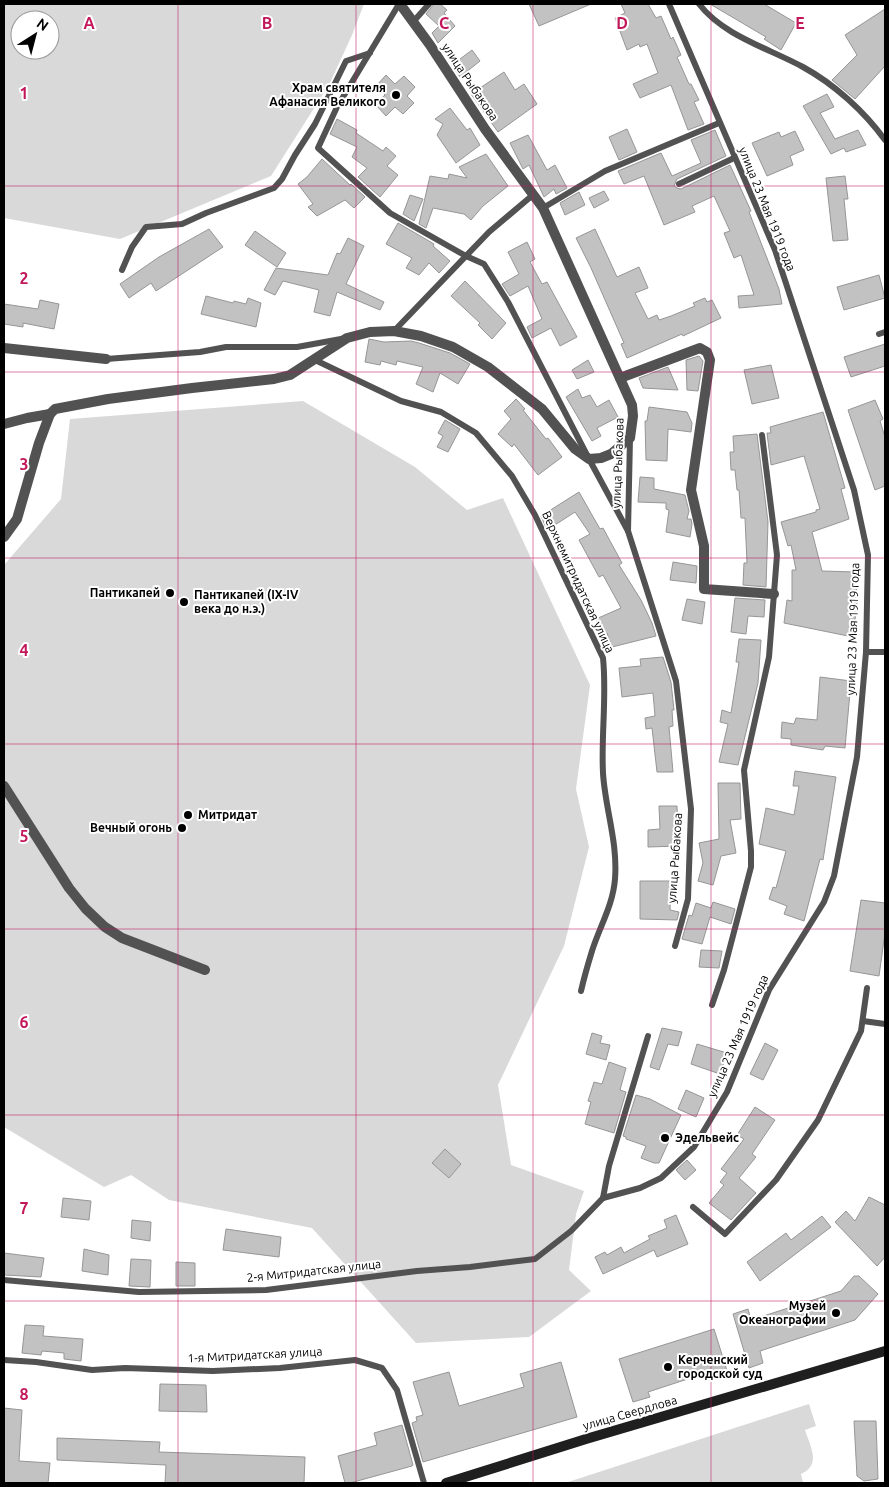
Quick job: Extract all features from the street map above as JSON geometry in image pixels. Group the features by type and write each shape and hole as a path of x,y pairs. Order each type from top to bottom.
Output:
{"main road":[{"name":"улица Свердлова","path":"446,1483 586,1439 885,1351"}],"street":[{"name":"улица Рыбакова","path":"400,4 485,129 543,208 632,405 633,416 630,438"},
{"path":"4,537 17,519 39,443 50,414 55,409 108,399 274,379 290,375 347,338 370,332 394,331 421,336 453,347 488,367 542,409 575,449 589,458 601,458 611,454 630,438"},
{"path":"4,348 106,359"},
{"path":"620,378 700,348 707,352 710,360 691,490 704,546 704,589 774,594"},
{"path":"4,424 50,414"},
{"path":"4,786 70,888 85,908 105,927 122,938 205,970"}],"lane":[{"path":"400,4 337,107 318,148 390,214 484,264 508,302 628,530"},
{"path":"413,22 429,4"},
{"name":"улица 23 Мая 1919 года","path":"603,1198 640,1188 661,1178 694,1147 727,1092 769,990 824,902 834,876 857,757 866,652 868,555 854,490 775,250 669,4"},
{"path":"699,4 707,14 728,30 804,68 834,88 869,120 885,140"},
{"path":"122,270 132,247 146,227 182,224 274,188 282,179 294,155 315,124 346,61 370,53"},
{"path":"543,208 605,171 719,123"},
{"path":"679,184 734,158"},
{"path":"394,331 489,232 534,194"},
{"path":"106,359 200,352 226,347 297,347 347,338"},
{"name":"Верхнемитридатская улица","path":"315,360 401,401 441,412 476,433 512,476 534,515 603,658 605,675 602,715 603,774 614,841 615,879 610,905 592,950 581,991"},
{"path":"712,1005 724,970 751,867 744,770 769,657 777,555 762,435"},
{"name":"улица Рыбакова","path":"630,438 628,530 676,680 691,809 688,898 675,946"},
{"path":"866,652 885,652"},
{"path":"692,1207 725,1234 776,1180 818,1120 862,1031 867,988"},
{"path":"863,1021 885,1024"},
{"path":"603,1198 609,1166 648,1036"},
{"name":"2-я Митридатская улица","path":"4,1280 139,1292 266,1290 417,1271 535,1260 571,1231 603,1198"},
{"name":"1-я Митридатская улица","path":"4,1360 36,1362 92,1370 125,1368 213,1371 280,1368 355,1360 382,1368 397,1390 424,1483"}],"shaded area":[{"path":"4,4 364,4 330,83 271,176 120,239 4,218"},
{"path":"303,401 415,467 467,510 503,498 590,685 576,789 589,847 564,946 498,1085 511,1165 584,1191 576,1214 569,1270 591,1291 529,1337 416,1343 312,1228 169,1200 131,1175 104,1187 4,1127 4,565 61,499 70,419"},
{"path":"809,1404 816,1426 805,1430 813,1460 811,1466 801,1474 803,1483 565,1483"}],"building":[{"path":"434,4 440,4 447,10 444,13 455,26 438,43 432,33 439,26 426,14"},
{"path":"529,4 591,4 539,26"},
{"path":"621,4 648,4 656,18 661,16 671,39 673,37 681,55 677,57 689,84 691,84 699,100 694,102 704,124 688,130 671,85 640,98 633,84 658,73 647,44 640,47 639,44 627,50 615,18 625,13"},
{"path":"710,4 764,4 796,23 781,50 764,39 766,37"},
{"path":"885,9 885,66 855,99 832,80 857,55 845,35"},
{"path":"472,50 480,61 460,77 452,65"},
{"path":"504,72 515,90 524,84 537,104 498,132 471,94"},
{"name":"Храм святителя Афанасия Великого","path":"386,75 395,84 404,76 415,87 407,96 414,103 403,114 395,107 386,116 375,104 385,95 376,86"},
{"path":"827,94 834,107 820,113 835,139 858,130 866,145 846,152 844,148 831,154 803,106"},
{"path":"450,108 467,130 470,128 480,145 456,163 437,135 443,124 435,119"},
{"path":"337,119 357,130 356,133 383,151 386,147 396,156 387,166 398,175 380,197 358,177 367,168 352,157 357,147 330,134"},
{"path":"627,129 637,152 619,160 609,137"},
{"path":"715,130 726,156 677,179 674,186 681,189 730,165 751,211 749,212 779,289 782,304 739,308 738,296 754,295 741,255 734,258 724,233 730,231 714,196 692,206 695,212 664,225 644,176 624,184 618,171 661,153 672,176 701,163 691,140"},
{"path":"795,131 804,150 790,156 793,165 767,176 752,143 779,132 781,137"},
{"path":"528,135 547,170 555,165 567,188 556,194 554,189 544,197 529,165 523,169 510,143"},
{"path":"486,154 508,186 483,206 471,220 464,214 433,208 426,228 419,224 430,176 448,179 449,174 467,178 459,167"},
{"path":"322,159 365,197 354,208 345,200 317,216 308,207 313,204 298,184 307,177"},
{"path":"845,176 848,199 844,199 848,240 833,241 826,178"},
{"path":"604,191 609,200 594,208 589,198"},
{"path":"579,192 585,205 565,215 560,203"},
{"path":"410,195 423,199 414,221 403,214"},
{"path":"398,223 434,244 433,246 450,261 439,273 429,263 419,275 406,268 412,258 386,244"},
{"path":"209,229 223,247 156,291 151,283 129,298 120,284 159,257"},
{"path":"595,229 617,277 639,267 648,288 635,293 648,319 657,315 659,320 671,316 695,306 693,303 705,298 707,302 712,300 721,318 683,336 682,334 627,358 621,344 624,343 576,238"},
{"path":"255,231 286,253 277,267 245,245"},
{"path":"348,238 364,246 346,284 384,302 380,310 337,292 330,316 314,312 319,290 283,281 275,295 264,290 276,268 328,275 337,253 340,254"},
{"path":"527,242 535,259 530,262 542,284 547,282 577,337 560,346 551,328 532,338 527,327 542,319 528,286 510,296 502,284 519,274 508,252"},
{"path":"879,275 885,298 844,310 837,287"},
{"path":"465,281 506,323 492,339 478,325 480,323 451,296"},
{"path":"206,296 233,303 234,301 246,304 248,298 261,303 256,327 201,314"},
{"path":"40,300 59,304 54,329 23,323 23,327 4,324 4,304 38,309"},
{"path":"369,339 384,342 411,341 450,353 470,364 458,384 440,373 433,392 416,384 423,367 397,361 396,365 381,361 380,365 365,362"},
{"path":"885,344 885,366 851,377 844,357"},
{"path":"699,356 703,361 698,391 687,390 686,360"},
{"path":"588,360 594,372 577,379 572,370"},
{"path":"771,365 779,398 752,404 744,370"},
{"path":"668,367 678,390 643,388 639,378"},
{"path":"578,389 582,398 590,395 597,407 609,400 618,417 597,428 601,436 592,441 566,397"},
{"path":"516,399 562,457 538,475 514,444 512,447 498,434 511,419 504,411"},
{"path":"875,400 883,419 880,421 885,437 885,486 875,490 848,410"},
{"path":"649,407 687,412 692,423 691,432 668,429 667,461 646,460 645,421 647,421"},
{"path":"823,412 845,488 841,489 849,519 812,532 822,571 856,572 857,603 853,637 784,623 787,600 792,601 792,570 796,570 791,545 788,546 781,522 816,512 816,510 820,509 804,456 771,465 767,433 771,433 770,427"},
{"path":"445,420 460,429 448,452 437,447 443,436 438,433"},
{"path":"757,434 768,522 766,587 743,585 744,563 747,563 745,518 741,518 735,470 731,470 730,452 734,452 733,436"},
{"path":"640,477 654,478 654,489 685,495 689,511 687,519 691,519 692,524 690,537 666,532 669,510 666,509 666,503 638,502"},
{"path":"579,492 600,529 603,528 622,563 619,565 641,600 656,636 612,647 607,633 604,635 596,619 621,608 603,575 599,577 579,540 590,534 575,512 547,530 541,516"},
{"path":"673,562 697,566 696,583 670,580"},
{"path":"735,598 765,600 764,617 748,616 746,634 731,632"},
{"path":"687,599 705,602 702,624 682,620"},
{"path":"739,639 761,640 758,683 738,765 719,762 728,724 720,722 722,710 731,713 739,662 736,662"},
{"path":"663,657 671,682 674,710 672,710 673,726 669,727 673,772 657,772 652,728 646,729 645,718 655,716 653,693 622,697 619,668 641,666 640,659"},
{"path":"820,677 851,681 845,748 825,746 823,750 791,745 791,739 781,738 782,722 794,724 796,718 817,720"},
{"path":"795,771 836,777 823,860 820,859 804,921 784,914 787,906 769,899 773,887 776,888 786,851 759,844 766,808 794,815 799,786 793,786"},
{"path":"718,783 740,783 741,819 730,820 736,853 721,856 713,885 698,881 703,863 699,843 719,839"},
{"path":"659,806 677,806 679,846 648,847 648,830 660,829"},
{"path":"640,881 671,881 670,910 679,912 677,920 640,919"},
{"path":"861,900 885,903 885,933 879,976 850,971"},
{"path":"713,902 735,909 731,924 710,917 702,944 682,939 689,915 692,916 696,903 711,908"},
{"path":"701,950 722,951 719,968 699,967"},
{"path":"662,1028 682,1032 678,1046 668,1044 659,1070 650,1067"},
{"path":"592,1033 602,1036 600,1043 610,1045 606,1060 586,1054"},
{"path":"765,1043 778,1050 763,1080 750,1074"},
{"path":"697,1044 727,1053 720,1074 691,1064"},
{"path":"609,1062 626,1068 620,1090 626,1092 614,1133 585,1124 591,1102 588,1101 594,1082 602,1084"},
{"path":"686,1090 704,1098 696,1117 678,1109"},
{"path":"636,1095 650,1099 681,1115 659,1163 641,1158 646,1146 626,1139 623,1136"},
{"path":"755,1107 775,1120 752,1154 756,1157 739,1178 756,1193 731,1220 709,1203 724,1185 720,1182 727,1173 721,1169 744,1139 737,1135"},
{"path":"445,1149 461,1164 449,1178 432,1163"},
{"path":"687,1160 696,1170 685,1180 676,1170"},
{"path":"869,1197 885,1205 885,1257 877,1266 835,1222 846,1211 855,1221"},
{"path":"63,1198 91,1201 89,1220 61,1217"},
{"path":"676,1215 688,1244 657,1257 654,1250 603,1274 595,1257 605,1252 607,1255 621,1247 624,1253 650,1239 648,1236 667,1228 664,1220"},
{"path":"822,1216 831,1227 760,1281 747,1262 786,1233 791,1240"},
{"path":"132,1220 151,1222 150,1241 131,1238"},
{"path":"226,1229 281,1237 279,1257 223,1250"},
{"path":"84,1249 109,1255 108,1275 82,1271"},
{"path":"4,1253 44,1258 41,1277 4,1275"},
{"path":"131,1259 151,1260 150,1287 129,1286"},
{"path":"176,1262 195,1263 195,1286 176,1286"},
{"path":"854,1276 859,1276 878,1294 855,1320 760,1351 763,1363 749,1368 733,1314 748,1309 751,1320 841,1291"},
{"path":"25,1325 44,1326 43,1336 83,1339 81,1361 64,1359 64,1353 42,1351 41,1355 22,1353"},
{"path":"714,1329 728,1374 708,1380 706,1373 648,1392 650,1397 633,1402 619,1359"},
{"path":"561,1362 577,1417 423,1462 412,1423 417,1421 416,1417 423,1415 413,1382 449,1372 459,1406 524,1387 520,1374"},
{"path":"160,1384 206,1385 207,1412 159,1411"},
{"path":"4,1408 22,1410 19,1461 50,1463 48,1483 4,1483"},
{"path":"854,1421 876,1421 878,1479 864,1481 857,1476"},
{"path":"402,1425 413,1465 345,1483 338,1456 377,1445 374,1433"},
{"path":"57,1438 160,1442 159,1452 305,1457 304,1483 165,1483 166,1465 57,1460"}],"place":[{"name":"Храм святителя Афанасия Великого","path":"396,95"},
{"name":"Пантикапей","path":"170,593"},
{"name":"Пантикапей (IX-IV века до н.э.)","path":"184,602"},
{"name":"Митридат","path":"188,815"},
{"name":"Вечный огонь","path":"182,828"},
{"name":"Эдельвейс","path":"665,1138"},
{"name":"Музей Океанографии","path":"836,1313"},
{"name":"Керченский городской суд","path":"668,1367"}]}
